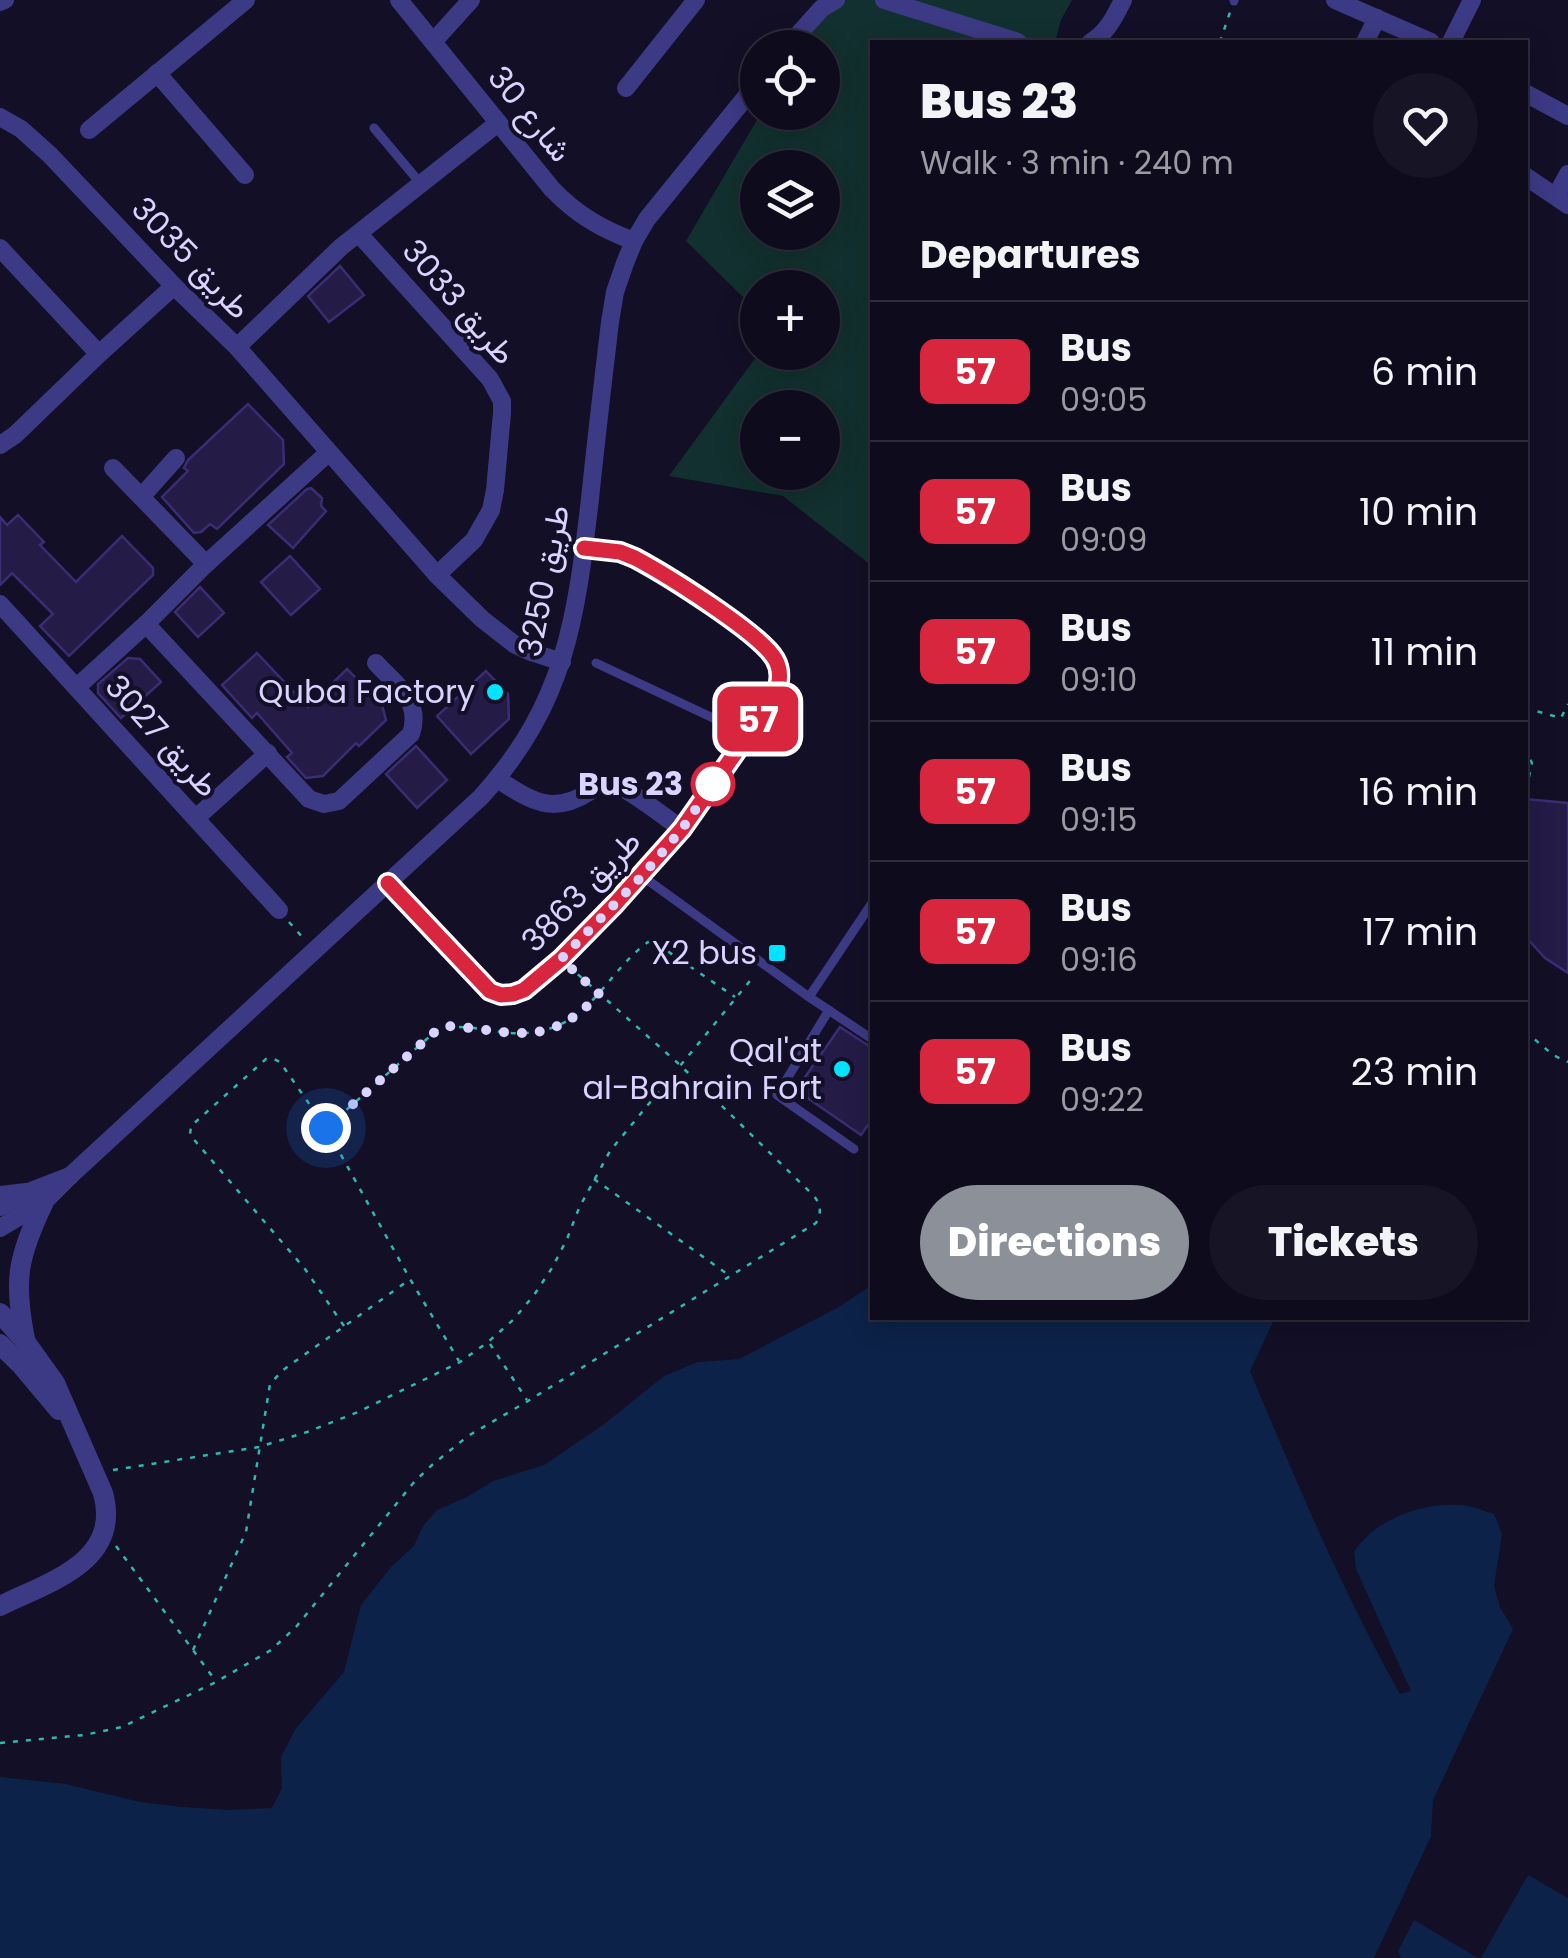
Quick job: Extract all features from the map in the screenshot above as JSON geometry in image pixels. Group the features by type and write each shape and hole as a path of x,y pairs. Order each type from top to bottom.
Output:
{"street":[{"path":"88,130 246,0"},
{"name":"شارع 30","path":"399,0 552,189 589,221 634,240"},
{"path":"433,42 471,0"},
{"path":"626,88 696,0"},
{"path":"802,30 822,8 836,0"},
{"path":"884,0 1012,40"},
{"path":"1094,40 1110,24 1123,0"},
{"path":"1336,0 1426,40"},
{"path":"1452,40 1472,0"},
{"path":"1366,40 1377,18"},
{"path":"157,73 244,175"},
{"path":"1528,95 1568,116"},
{"name":"طريق 3250","path":"0,1228 35,1197 70,1176 481,797 531,730 562,662 576,605 615,292 634,240 662,198 740,104"},
{"name":"طريق 3035","path":"0,117 50,155 237,347 437,575 500,635 531,652 562,662"},
{"name":"طريق 3033","path":"237,347 341,247 498,123"},
{"path":"1528,178 1562,200 1568,174"},
{"name":"طريق 3033","path":"359,234 490,380 502,401 491,510 474,540 437,575"},
{"path":"0,248 98,354"},
{"path":"0,445 174,286"},
{"path":"77,687 328,453"},
{"path":"142,496 176,458"},
{"path":"113,468 206,564"},
{"name":"طريق 3863","path":"388,883 490,991 501,995 524,990 561,959 642,876 682,829 775,696 780,674 777,662 729,618 653,568 620,552 584,548"},
{"name":"طريق 3027","path":"0,604 279,910"},
{"path":"146,624 309,799 324,804 340,801 410,734 415,720 414,705 376,663"},
{"path":"196,818 268,754"},
{"name":"طريق 3863","path":"496,780 530,800 552,804 568,804 604,782 617,784 682,829"},
{"path":"0,1196 35,1197 18,1280 18,1304 26,1340"},
{"name":"طريق 3250","path":"0,1208 35,1197"},
{"path":"0,1313 26,1340 55,1383 108,1508 102,1541 92,1554 69,1572 0,1606"},
{"path":"0,1344 75,1431"}],"lane":[{"path":"374,128 421,184"},
{"path":"596,663 747,734"},
{"path":"642,876 870,1038"},
{"path":"809,997 870,906"},
{"path":"829,1010 777,1095 854,1149"}],"path":[{"path":"1221,40 1234,1"},
{"path":"1528,709 1562,718 1568,704"},
{"path":"1528,754 1532,763 1528,781"},
{"path":"279,910 314,951"},
{"path":"326,1128 437,1030 447,1026 510,1034 536,1032 561,1024 583,1011 644,944 654,942 736,998"},
{"path":"0,1742 84,1736 122,1727 216,1682 270,1650 296,1627 415,1481 468,1436 812,1227 819,1218 820,1206 813,1196 680,1065 561,959"},
{"path":"94,1472 260,1447 358,1412 460,1362 488,1342 534,1296 552,1268 610,1151 765,964"},
{"path":"1528,1034 1553,1056 1568,1062"},
{"path":"344,1326 305,1268 190,1135 190,1126 266,1059 280,1062 326,1128 460,1362"},
{"path":"594,1178 731,1276"},
{"path":"193,1650 246,1532 267,1394 276,1376 410,1279"},
{"path":"488,1342 528,1401"},
{"path":"105,1532 216,1682"}],"green space":[{"path":"828,0 1072,0 1056,40 870,40 870,564 783,496 749,490 840,490 840,390 740,390 740,488 669,476 747,370 840,370 840,270 740,270 740,294 686,241 751,130 840,130 840,30 810,30"}],"water":[{"path":"870,1286 870,1320 1274,1320 1250,1371 1339,1576 1400,1694 1411,1691 1356,1569 1354,1552 1388,1521 1416,1510 1462,1505 1494,1514 1502,1534 1494,1586 1513,1629 1433,1800 1431,1836 1374,1958 0,1958 0,1777 66,1784 140,1802 183,1807 272,1808 282,1788 281,1757 296,1728 344,1672 361,1605 391,1567 414,1546 423,1526 437,1510 493,1481 544,1465 603,1425 664,1376 698,1362 739,1359"},
{"path":"1528,1875 1568,1898 1568,1958 1481,1958"},
{"path":"1414,1920 1478,1958 1401,1958 1398,1951"}],"building":[{"path":"340,266 364,295 329,322 308,296"},
{"path":"248,404 283,440 284,464 217,529 210,524 194,533 162,497 188,471 184,468 188,460"},
{"path":"311,488 322,498 321,506 326,511 293,548 268,525"},
{"path":"18,515 44,542 40,545 76,582 122,536 153,568 153,575 69,656 40,626 53,614 12,573 0,585 0,517 7,525"},
{"path":"290,556 320,589 291,615 261,582"},
{"path":"200,587 224,613 198,637 175,612"},
{"path":"257,653 308,707 347,669 382,705 386,720 323,776 306,778 287,757 292,753 257,713 252,718 222,685"},
{"path":"128,658 140,659 161,682 121,718 98,693 98,684"},
{"path":"486,671 508,694 509,719 471,754 437,716"},
{"path":"416,746 447,780 417,808 386,774"},
{"path":"1528,799 1568,803 1568,973 1545,958 1528,939"},
{"name":"Qal'at al-Bahrain Fort","path":"840,1027 870,1047 870,1122 861,1135 796,1090"}],"bus line":[{"name":"57","path":"388,883 490,991 501,995 524,990 561,959 642,876 682,829 775,696 780,674 777,662 729,618 635,558 620,552 584,548"}],"place":[{"name":"Quba Factory","path":"495,692"},
{"name":"Bus 23","path":"713,784"},
{"name":"X2 bus","path":"777,953"},
{"name":"Qal'at al-Bahrain Fort","path":"842,1069"}],"route":[{"path":"326,1128 437,1030 447,1026 510,1034 536,1032 583,1011 599,994 561,959 642,876 713,784"}]}
